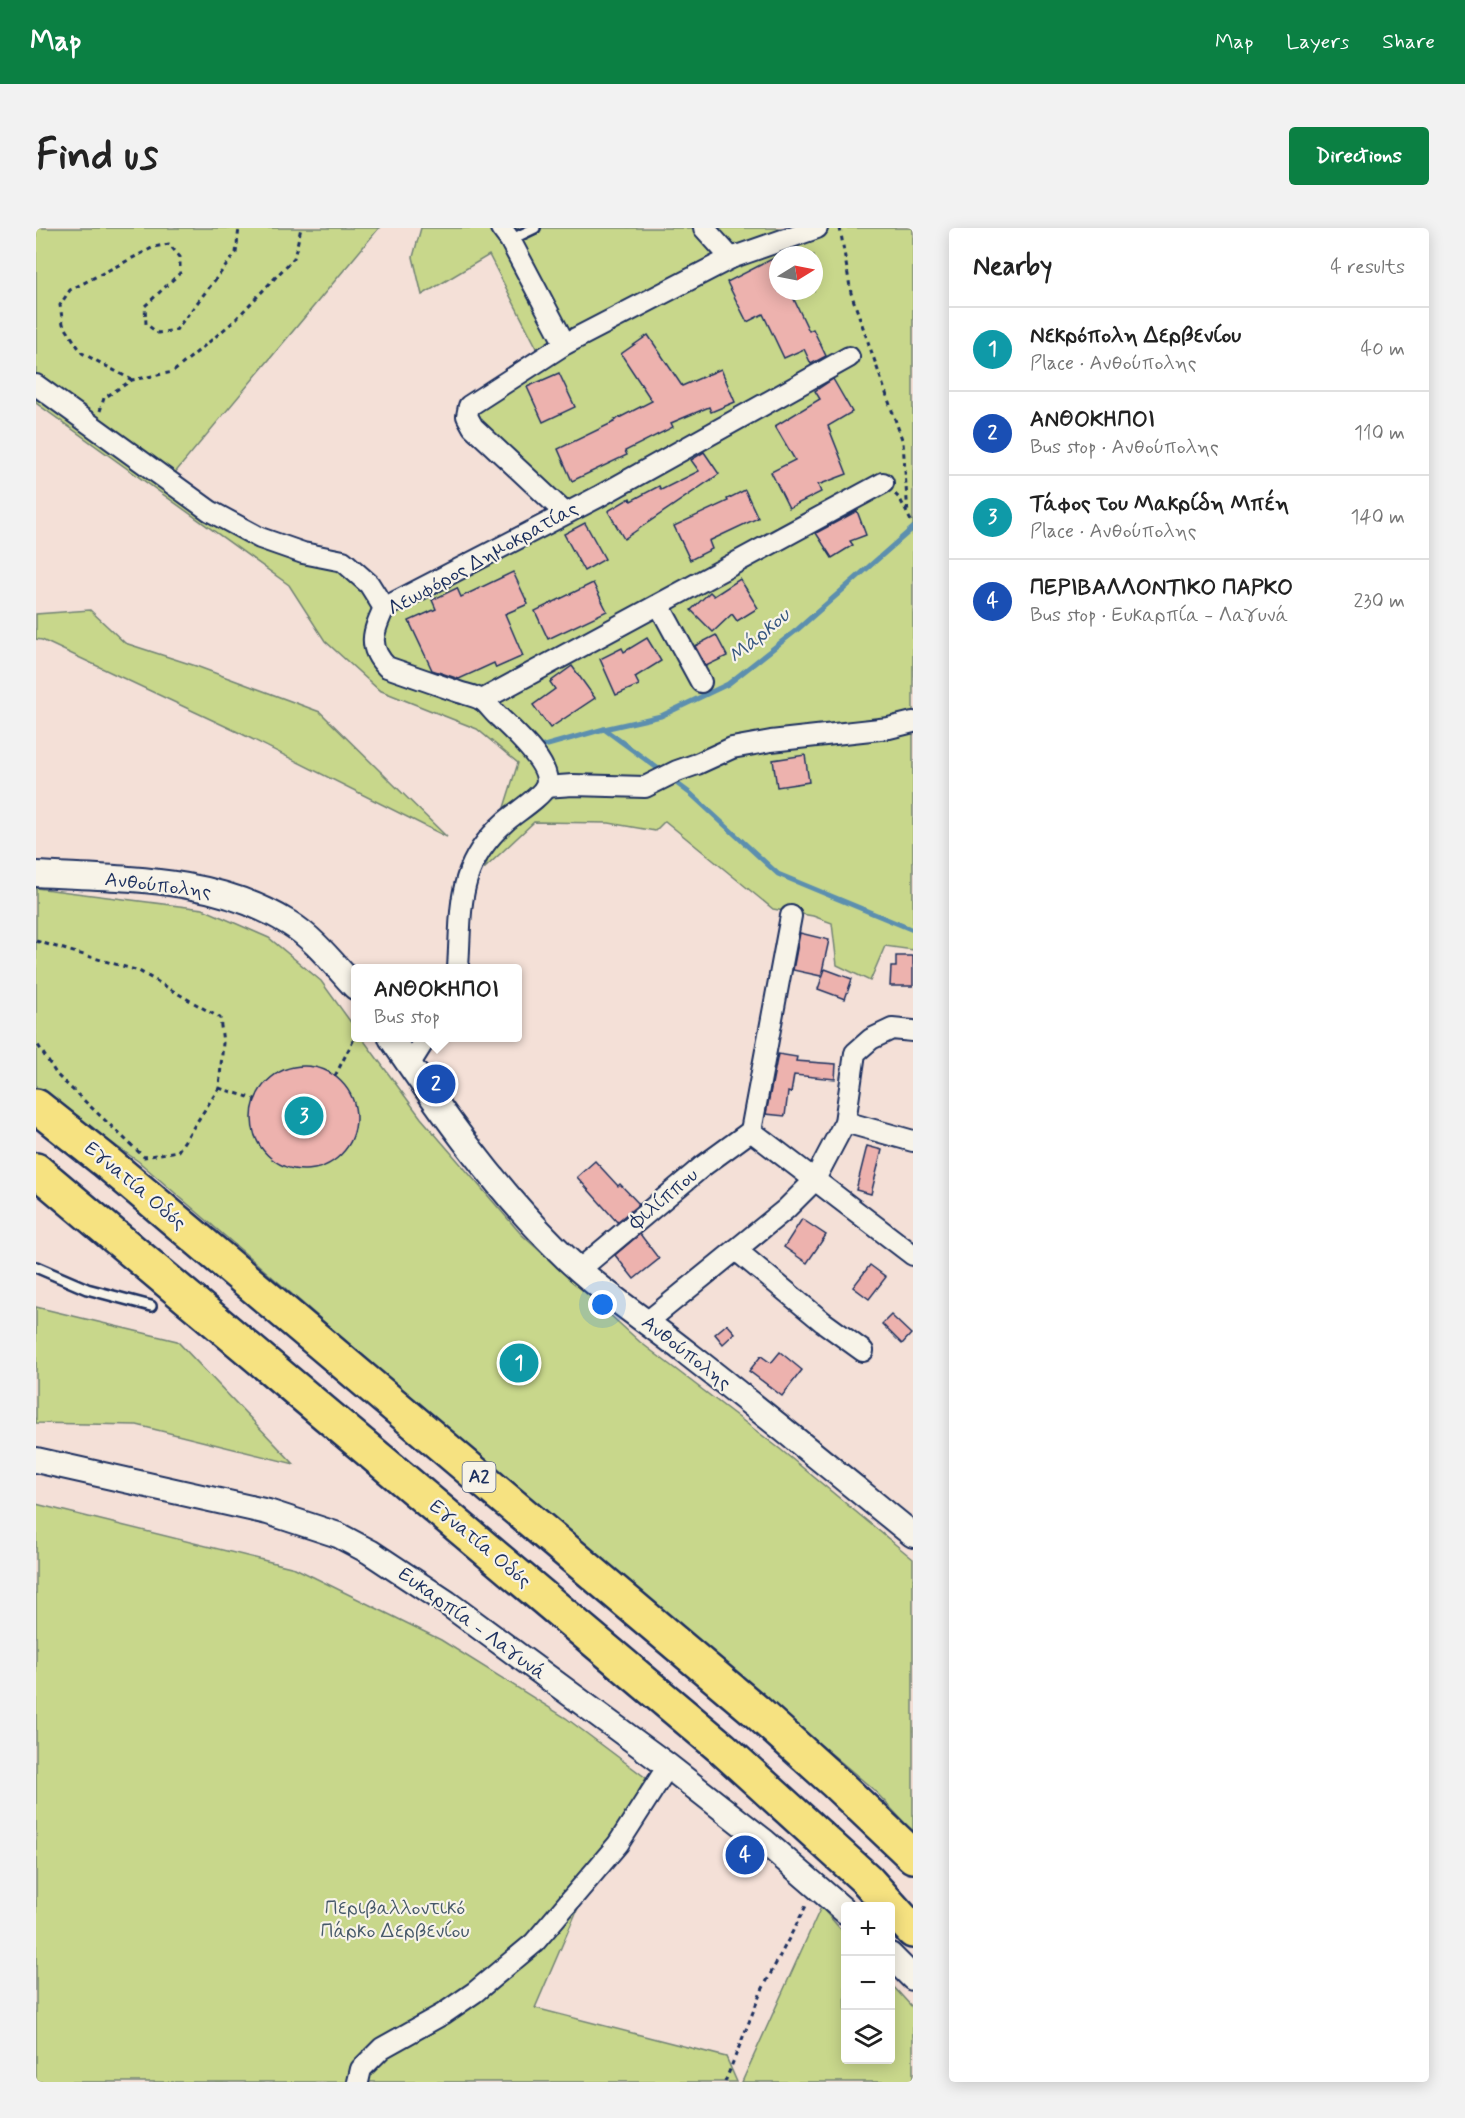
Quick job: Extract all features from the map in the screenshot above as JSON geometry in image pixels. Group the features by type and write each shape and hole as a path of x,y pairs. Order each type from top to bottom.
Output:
{"highway":[{"name":"Εγνατία Οδός","path":"36,1106 104,1160 756,1711 913,1856"},
{"name":"Εγνατία Οδός","path":"36,1170 722,1749 867,1880 913,1931"}],"street":[{"path":"704,228 731,258"},
{"path":"565,513 473,427 467,416 469,406 565,344 731,258 817,228"},
{"path":"505,234 565,344"},
{"name":"Λεωφόρος Δημοκρατίας","path":"545,787 545,771 540,761 522,739 482,700 387,667 378,657 374,637 375,628 384,608 565,513 849,357"},
{"path":"36,385 210,511 260,538 303,553 343,561 369,584 384,608"},
{"path":"482,700 883,483"},
{"path":"659,605 701,682"},
{"path":"458,964 460,909 465,883 472,864 483,846 498,829 545,787 573,785 645,787 732,748 771,741 889,728 913,722"},
{"name":"Ανθούπολης","path":"36,874 160,882 237,897 291,924 314,944 351,983"},
{"path":"791,916 751,1131 913,1255"},
{"path":"647,1322 786,1209 814,1181 845,1122 855,1053 871,1039 892,1029 913,1031"},
{"name":"Ανθούπολης","path":"394,1042 500,1186 541,1233 579,1270 913,1535"},
{"path":"409,1065 423,1042"},
{"path":"845,1122 913,1141"},
{"name":"Φιλίππου","path":"579,1270 703,1166 751,1131"},
{"path":"736,1250 823,1322 863,1351"},
{"name":"Ευκαρπία - Λαγυνά","path":"36,1460 268,1512 338,1535 389,1564 447,1603 668,1766 841,1908"},
{"path":"358,2082 361,2069 382,2048 443,2014 475,1992 534,1943 618,1844 668,1766"},
{"path":"892,1956 913,1978"}],"lane":[{"path":"505,234 535,228"},
{"path":"36,1267 87,1289 151,1306"}],"path":[{"path":"132,380 82,353 63,324 60,305 69,290 154,247 169,244 180,257 180,273 146,306 146,324 158,333 176,330 236,253 239,228"},
{"path":"109,437 98,414 104,398 132,380 173,372 233,322 294,258 301,228"},
{"path":"840,228 851,293 903,442 908,514"},
{"path":"883,483 900,499 913,525"},
{"path":"36,940 139,971 220,1018 223,1043 219,1088 178,1151 144,1157 57,1075 36,1042"},
{"path":"335,1076 352,1042"},
{"path":"219,1088 255,1099"},
{"path":"725,2082 761,1992 817,1886"}],"green space":[{"path":"36,228 379,228 168,481 210,511 343,561 384,608 564,513 457,411 540,354 489,255 422,295 413,257 421,228 913,228 913,950 885,946 870,981 837,965 832,923 813,916 773,909 665,821 655,831 609,823 534,822 485,868 518,763 477,729 379,690 325,641 289,585 36,403"},
{"path":"90,610 125,643 196,666 320,712 447,837 242,734 36,639 36,614"},
{"path":"36,888 203,909 269,938 321,981 351,1022 351,1042 365,1042 421,1118 521,1234 640,1342 780,1449 913,1559 913,1832 874,1790 396,1384 138,1161 36,1091"},
{"path":"36,1307 177,1341 294,1464 137,1425 36,1423"},
{"name":"Περιβαλλοντικό Πάρκο Δερβενίου","path":"36,1504 295,1568 441,1640 566,1718 646,1778 597,1864 535,2008 726,2057 737,2082 36,2082"},
{"path":"821,1907 841,1930 841,2064 895,2064 895,1988 913,2008 913,2082 742,2082"}],"building":[{"path":"769,261 769,300 794,300 809,331 813,329 826,356 811,364 804,349 784,358 763,314 747,322 727,282"},
{"path":"648,335 682,386 721,369 735,402 711,412 709,407 671,423 673,427 625,451 627,455 572,481 558,449 652,401 621,354"},
{"path":"559,373 575,407 543,422 527,387"},
{"path":"833,379 852,412 828,426 847,474 818,485 821,492 789,508 771,472 795,460 775,426 820,399 815,391"},
{"path":"704,452 719,474 624,539 608,511 630,498 631,501 659,486 661,490 699,471 691,460"},
{"path":"745,490 758,518 709,541 712,549 690,560 674,526 728,501 727,499"},
{"path":"857,511 866,535 850,541 853,545 832,558 816,533"},
{"path":"585,523 605,559 584,571 564,534"},
{"path":"513,572 528,604 505,614 523,656 496,668 494,663 459,679 432,670 409,621 436,609 432,600 457,588 461,597"},
{"path":"740,579 758,608 737,621 732,614 713,632 691,610 710,592 714,596"},
{"path":"593,583 607,611 548,639 535,611"},
{"path":"716,635 727,656 706,666 695,646"},
{"path":"647,638 661,661 635,677 639,685 616,695 600,659 622,648 624,652"},
{"path":"572,666 595,698 550,728 533,705 555,689 550,682"},
{"path":"805,755 809,782 777,787 773,760"},
{"path":"800,933 829,940 821,976 793,970"},
{"path":"896,956 913,956 913,986 890,986 891,967 896,967"},
{"path":"825,969 852,979 845,999 818,989"},
{"path":"778,1054 797,1057 796,1061 836,1064 835,1079 794,1075 791,1093 788,1092 785,1116 766,1114"},
{"path":"304,1066 324,1070 341,1081 352,1098 356,1118 352,1138 341,1155 324,1166 304,1170 284,1166 267,1155 256,1138 252,1118 256,1098 267,1081 284,1070"},
{"path":"867,1146 882,1150 871,1194 856,1190"},
{"path":"595,1161 618,1186 620,1184 639,1204 617,1222 577,1177"},
{"path":"802,1219 826,1235 807,1263 784,1247"},
{"path":"640,1234 659,1259 634,1279 615,1255"},
{"path":"870,1265 886,1277 869,1299 853,1287"},
{"path":"891,1315 911,1334 902,1344 882,1324"},
{"path":"727,1324 735,1333 723,1344 715,1334"},
{"path":"780,1352 802,1370 782,1396 749,1371 761,1356 771,1363"}],"waterway":[{"name":"Μάρκου","path":"604,729 661,716 728,684 798,629 913,528"},
{"name":"Μάρκου","path":"537,748 604,729 664,773"},
{"name":"Μάρκου","path":"671,779 691,794 778,874 913,930"}],"place":[{"name":"ΑΝΘΟΚΗΠΟΙ","path":"436,1084"},
{"name":"Τάφος του Μακρίδη Μπέη","path":"304,1116"},
{"name":"Νεκρόπολη Δερβενίου","path":"519,1363"},
{"name":"ΠΕΡΙΒΑΛΛΟΝΤΙΚΟ ΠΑΡΚΟ","path":"745,1855"}]}
